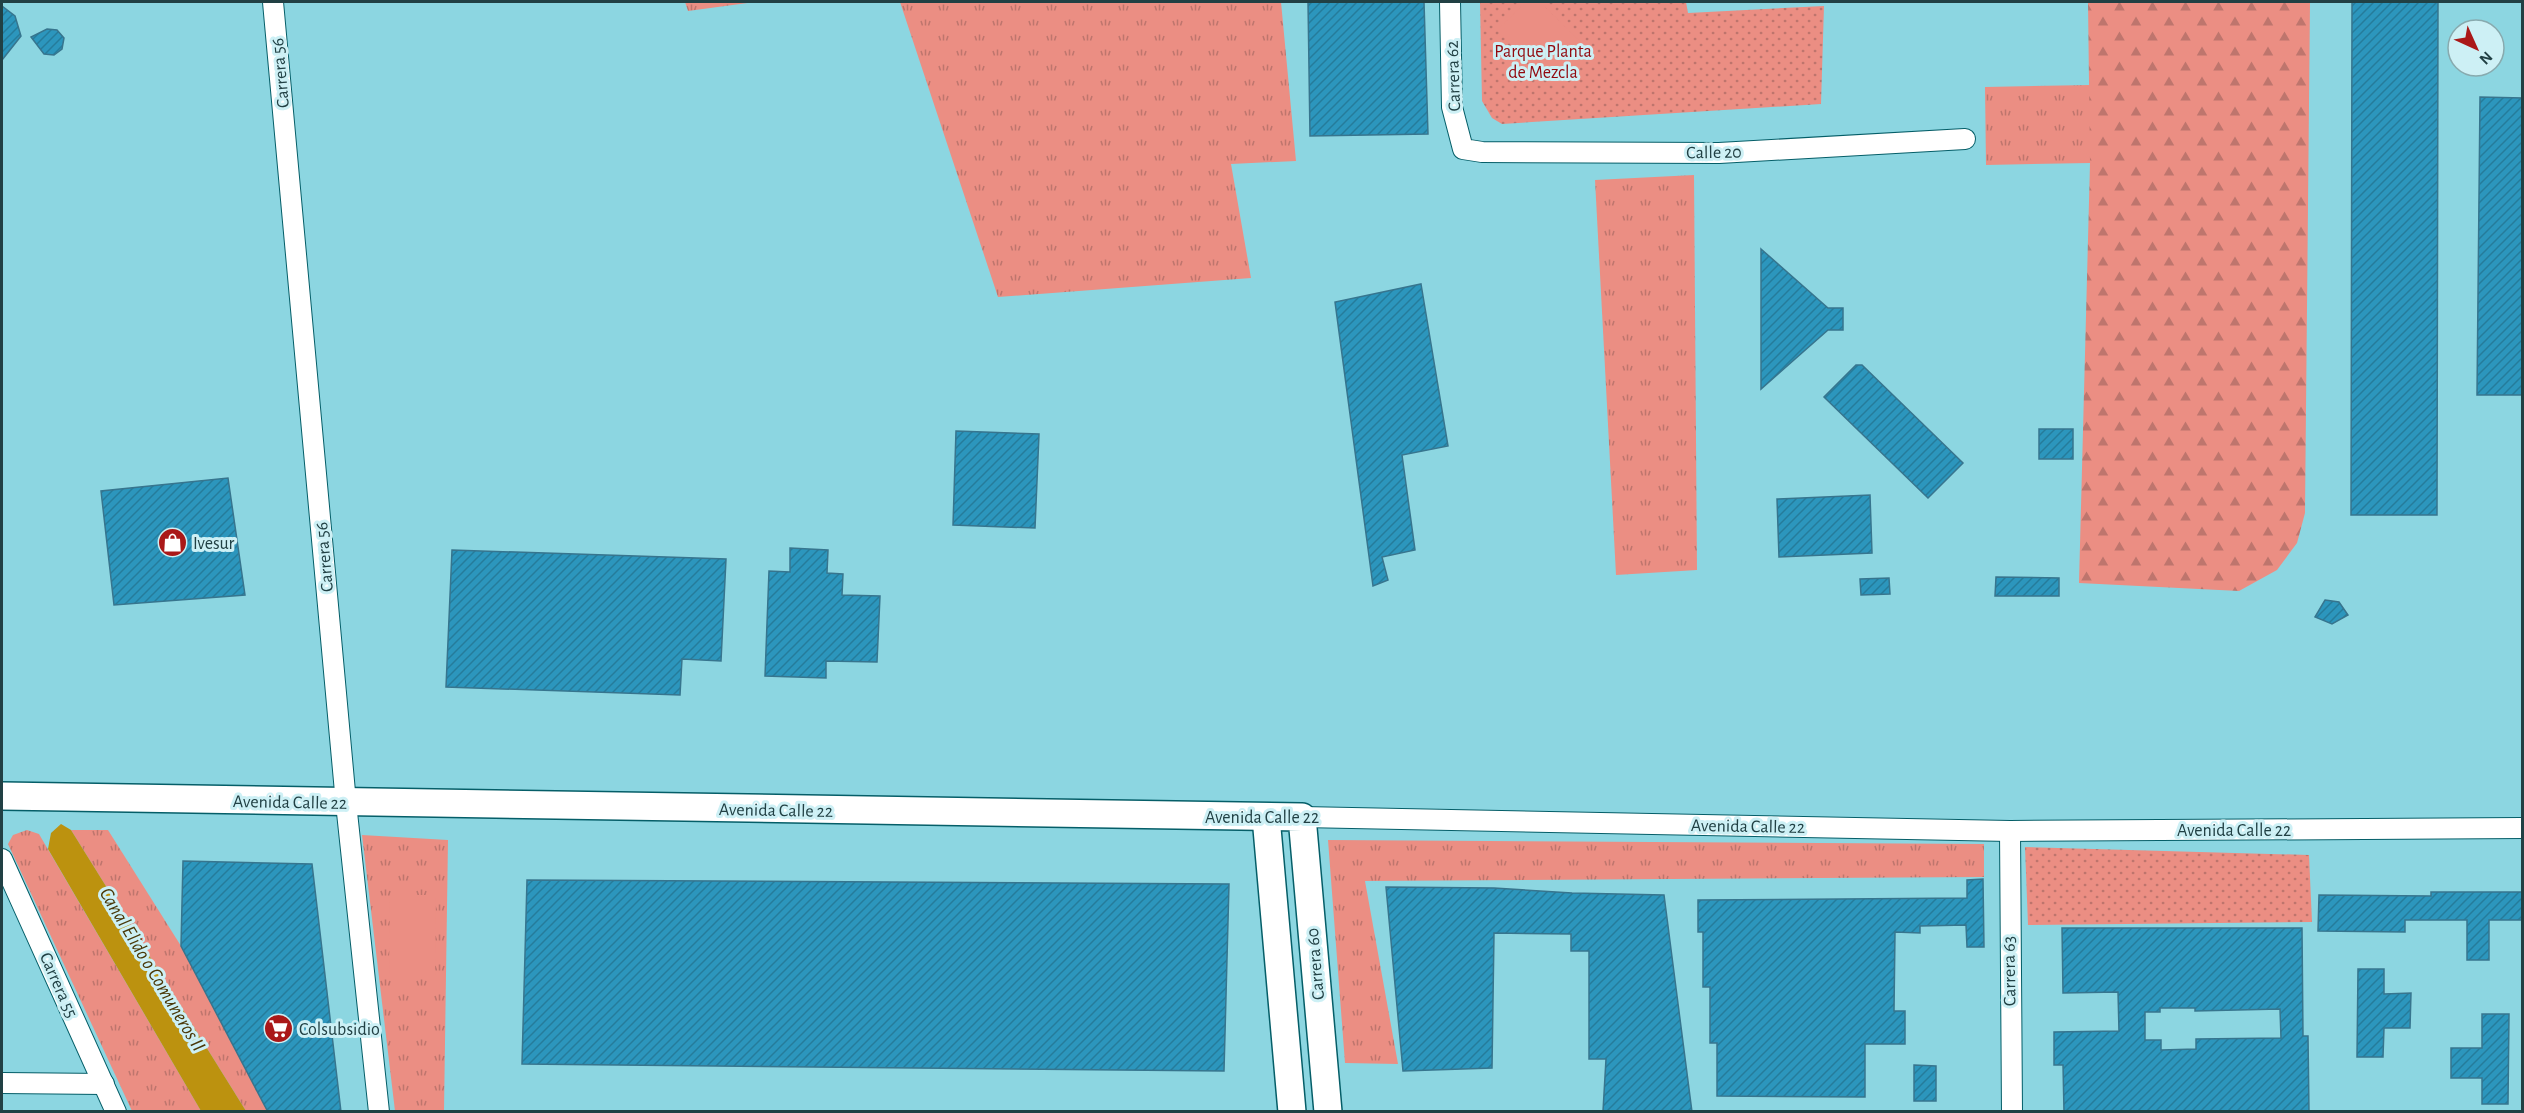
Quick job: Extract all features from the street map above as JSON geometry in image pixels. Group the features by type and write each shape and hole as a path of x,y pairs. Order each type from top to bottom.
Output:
{"street":[{"name":"Carrera 56","path":"273,2 346,803 379,1112"},
{"name":"Carrera 62","path":"1450,2 1452,106 1463,149"},
{"name":"Calle 20","path":"1463,149 1482,152 1719,153 1965,139"},
{"name":"Avenida Calle 22","path":"2,796 2010,831 2523,828"},
{"name":"Carrera 60","path":"1266,817 1292,1106"},
{"name":"Carrera 60","path":"1302,817 1327,1106"},
{"name":"Carrera 63","path":"2010,831 2012,1112"},
{"name":"Carrera 55","path":"2,858 116,1112"},
{"path":"2,1083 104,1084"},
{"path":"1292,1106 1327,1106"}],"green space":[{"path":"685,2 755,2 688,11"},
{"path":"900,2 1281,2 1296,161 1231,164 1251,278 998,297"},
{"name":"Parque Planta de Mezcla","path":"1480,2 1686,2 1688,13 1824,6 1821,104 1502,124 1492,118 1482,101"},
{"path":"1526,2 1540,2 1591,52 1557,86 1499,28"},
{"path":"2088,2 2310,2 2305,513 2297,543 2277,570 2239,591 2079,583 2090,163"},
{"path":"2090,85 2090,163 1986,165 1985,87"},
{"path":"1694,175 1697,570 1616,575 1595,180"},
{"path":"27,830 39,834 201,1111 132,1111 8,844 13,835"},
{"path":"71,830 108,830 181,946 268,1111 246,1111"},
{"path":"362,835 448,840 444,1111 395,1111"},
{"path":"1328,840 1984,844 1984,877 1365,881 1398,1064 1345,1063"},
{"path":"2025,847 2309,855 2312,922 2028,925"},
{"path":"390,895 436,895 435,977 389,977"}],"water":[{"name":"Canal Elido o Comuneros II","path":"61,824 71,830 246,1111 201,1111 48,849 51,833"}],"building":[{"path":"1308,2 1424,2 1428,134 1310,136"},
{"path":"2352,2 2438,2 2437,515 2351,515"},
{"path":"2,6 15,16 21,36 2,60"},
{"path":"47,29 57,30 64,38 62,49 54,55 44,54 31,37"},
{"path":"2480,97 2523,98 2523,395 2477,395"},
{"path":"1761,249 1828,308 1843,308 1843,330 1828,330 1761,389"},
{"path":"1421,284 1448,446 1402,455 1415,550 1382,557 1388,580 1373,586 1335,302"},
{"path":"1856,365 1862,365 1963,463 1928,498 1824,397"},
{"path":"2039,429 2073,429 2073,459 2039,459"},
{"path":"956,431 1039,434 1035,528 953,525"},
{"name":"Ivesur","path":"228,478 245,595 114,605 101,491"},
{"path":"1870,495 1872,553 1779,557 1777,499"},
{"path":"790,548 828,550 827,573 843,574 842,595 880,596 877,662 826,661 826,678 765,676 769,571 790,572"},
{"path":"452,550 726,559 721,661 682,659 680,695 446,687"},
{"path":"1996,577 2059,578 2059,596 1995,596"},
{"path":"1889,578 1890,594 1861,595 1860,579"},
{"path":"2325,600 2339,602 2348,615 2332,624 2315,617"},
{"name":"Colsubsidio","path":"183,861 312,864 341,1112 268,1112 181,946"},
{"path":"1983,879 1984,947 1967,947 1966,925 1920,926 1920,933 1895,932 1894,1011 1905,1011 1905,1044 1865,1044 1865,1097 1717,1096 1717,1043 1710,1043 1710,987 1703,987 1703,932 1698,932 1698,900 1967,898 1967,880"},
{"path":"527,880 1229,884 1224,1071 522,1064"},
{"path":"1386,887 1494,888 1664,895 1692,1112 1603,1111 1606,1059 1589,1059 1589,951 1571,951 1571,934 1494,933 1492,1068 1403,1071"},
{"path":"2431,892 2522,892 2522,920 2489,920 2489,960 2467,960 2467,920 2405,920 2405,932 2318,931 2319,895 2431,896"},
{"path":"2062,928 2302,928 2303,1036 2308,1036 2309,1112 2064,1112 2063,1065 2054,1065 2054,1032 2119,1031 2118,992 2063,993","holes":["2160,1008 2195,1008 2195,1011 2280,1009 2281,1038 2196,1039 2196,1049 2161,1050 2161,1040 2145,1040 2145,1012 2160,1012"]},
{"path":"2358,969 2384,969 2384,994 2411,993 2410,1028 2384,1028 2383,1057 2357,1057"},
{"path":"2482,1014 2509,1014 2508,1104 2482,1104 2482,1078 2451,1078 2451,1048 2482,1048"},
{"path":"1914,1065 1936,1066 1936,1101 1914,1101"}],"place":[{"name":"Ivesur","path":"172,543"},
{"name":"Colsubsidio","path":"278,1029"}]}
